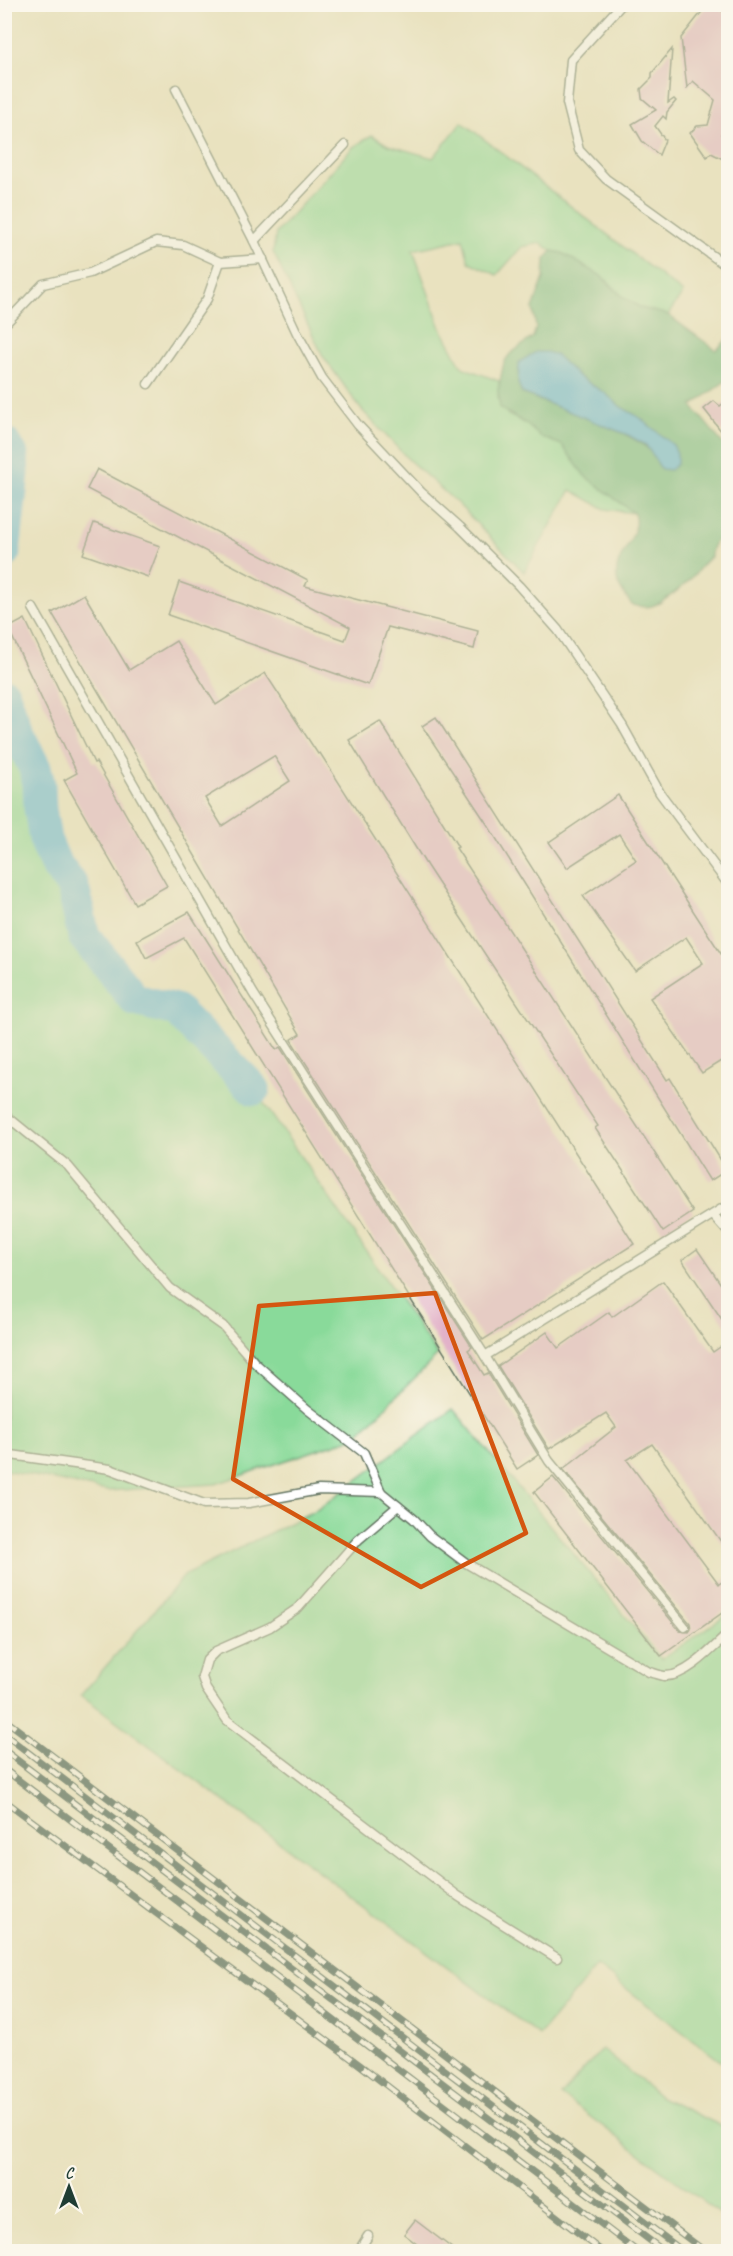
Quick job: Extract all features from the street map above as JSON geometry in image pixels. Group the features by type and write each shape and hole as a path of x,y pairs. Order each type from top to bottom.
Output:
{"lane":[{"path":"622,4 571,60 567,102 579,150 606,179 729,267"},
{"path":"176,89 263,259 297,333 322,378 358,425 421,492 519,585 558,630 622,725 660,793 729,884"},
{"path":"254,241 345,145"},
{"path":"4,325 43,284 90,273 156,242 183,244 220,262 263,259"},
{"path":"148,384 207,299 220,262"},
{"path":"33,608 253,993 485,1356 549,1461 685,1627"},
{"path":"4,1114 68,1166 170,1288 223,1326 255,1362 308,1409 364,1453 381,1492 430,1536 466,1563 649,1672 666,1676 682,1671 703,1657 729,1634"},
{"path":"485,1356 729,1205"},
{"path":"713,1215 729,1232"},
{"path":"4,1454 110,1469 204,1504 249,1503 319,1490 381,1492"},
{"path":"398,1506 358,1540 298,1608 270,1627 216,1651 207,1660 202,1677 206,1689 227,1720 458,1896 556,1958"},
{"path":"358,2252 368,2236"}],"highlighted area":[{"path":"435,1293 526,1533 421,1587 233,1479 259,1306"}],"green space":[{"path":"462,122 683,293 668,315 641,308 623,297 608,281 541,243 522,247 497,275 469,262 463,239 413,250 441,328 462,367 499,381 498,399 508,415 525,423 541,437 562,445 585,476 634,513 605,509 571,490 524,572 458,504 410,461 360,408 323,356 273,252 276,233 353,147 372,135 388,145 433,158"},
{"path":"552,251 562,253 600,275 623,297 641,308 668,315 716,350 728,339 728,379 692,406 728,450 728,534 715,542 711,557 703,563 687,583 652,606 632,605 617,580 619,563 634,531 634,513 585,476 562,445 541,437 525,423 500,408 498,390 504,362 510,354 533,337 536,328 533,308 544,278 545,259","holes":["556,355 579,377 639,417 673,445 651,452 642,444 611,428 522,393"]},
{"path":"5,443 12,454 13,473 5,553"},
{"path":"4,694 17,732 35,768 45,839 55,863 73,887 84,937 135,1000 176,1010 254,1089 438,1355 355,1437 216,1484 107,1491 5,1470"},
{"path":"453,1409 661,1659 728,1614 728,2067 597,1966 539,2035 81,1695 185,1575 318,1509"},
{"path":"602,2049 660,2097 728,2129 728,2220 561,2095"}],"water":[{"path":"536,352 556,355 579,377 639,417 673,445 677,453 677,464 670,470 661,469 646,445 628,435 522,393 518,383 519,362"}],"building":[{"path":"708,4 714,4 729,17 729,124 721,134 729,145 729,162 711,153 707,157 690,133 697,126 708,125 715,100 693,81 687,88 681,38"},
{"path":"672,49 668,103 674,99 676,101 667,112 666,119 663,116 655,126 665,140 659,155 642,141 632,124 656,110 642,98 641,89 652,78 652,73"},
{"path":"729,399 729,441 704,409 714,401 720,406"},
{"path":"97,469 308,580 305,586 478,631 474,649 388,627 368,685 168,615 179,582 345,640 350,627 87,489"},
{"path":"94,523 160,546 148,577 83,554"},
{"path":"84,594 129,670 176,641 216,705 265,673 318,754 320,753 634,1244 483,1340 291,1040 300,1034 52,613","holes":["274,756 290,781 222,826 205,798"]},
{"path":"25,619 94,763 96,762 167,886 135,904 64,780 77,773 8,628"},
{"path":"436,717 667,1080 670,1078 727,1170 710,1181 489,827 422,726"},
{"path":"380,721 458,847 456,848 693,1212 663,1232 595,1128 598,1126 427,866 349,740"},
{"path":"618,795 729,966 729,1056 702,1073 650,998 703,963 686,937 635,971 583,896 636,860 619,834 567,868 549,842"},
{"path":"189,912 276,1050 280,1047 472,1347 468,1350 484,1375 488,1373 538,1455 517,1469 184,938 146,958 137,940"},
{"path":"697,1249 729,1296 729,1330 682,1260"},
{"path":"663,1281 713,1352 729,1341 729,1553 652,1444 627,1460 719,1584 729,1577 729,1608 661,1656 534,1492 553,1477 680,1631 689,1632 690,1623 563,1469 616,1427 606,1413 549,1449 498,1366 547,1332 558,1348 609,1312 612,1317"},
{"path":"415,2220 457,2252 427,2252 404,2234"}],"waterway":[{"path":"4,443 12,454 13,473 4,553"},
{"path":"4,694 17,732 35,768 45,839 55,863 73,887 84,936 135,1000 176,1010 254,1089"}],"railway":[{"path":"4,1719 706,2252"},
{"path":"4,1734 684,2252"},
{"path":"4,1750 665,2252"},
{"path":"4,1769 638,2252"},
{"path":"4,1800 360,2065 603,2252"}]}
